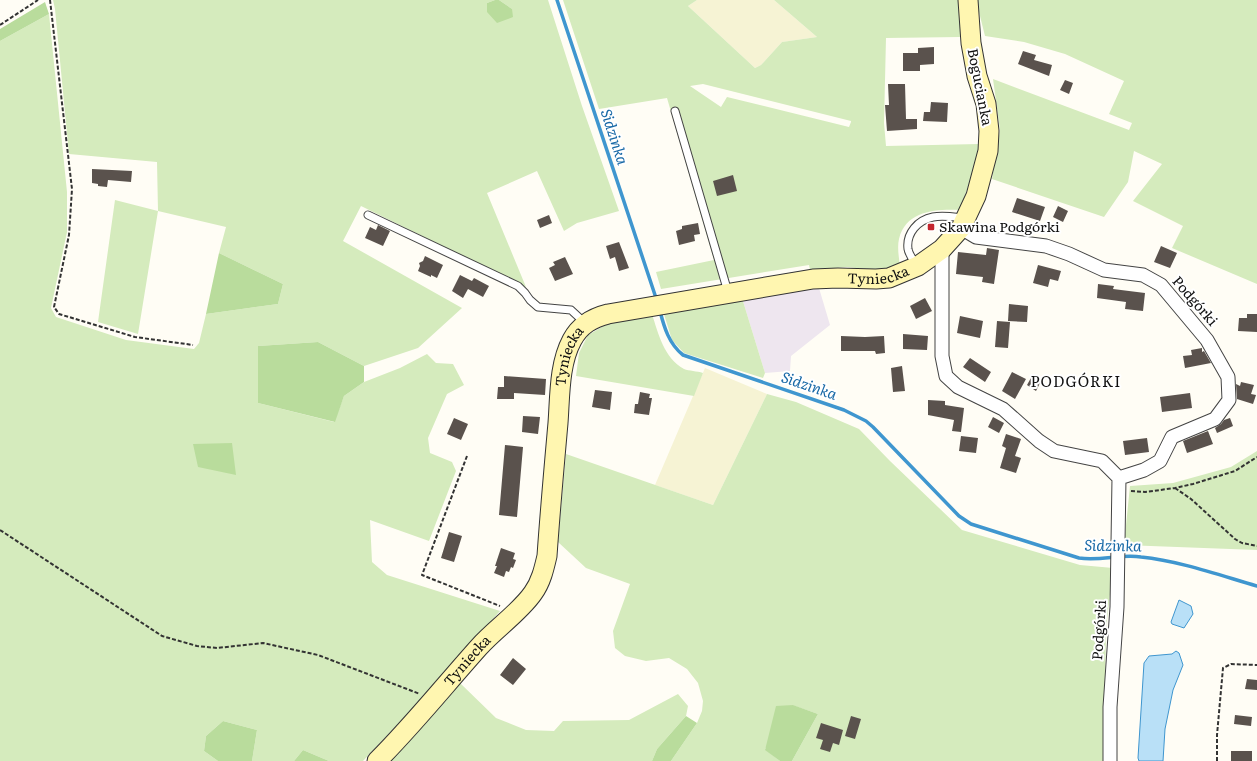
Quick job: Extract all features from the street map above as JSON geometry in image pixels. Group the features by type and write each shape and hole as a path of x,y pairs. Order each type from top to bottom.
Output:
{"street":[{"name":"Bogucianka","path":"968,0 971,42 986,104 989,131 988,151 976,196"},
{"name":"Tyniecka","path":"377,761 400,738 480,646 533,593 540,582 547,556 560,397 565,358 573,339 585,323 596,317 608,314 813,279 889,278 918,266 942,249 964,223 976,196"},
{"name":"Podgórki","path":"964,223 976,237 1046,246 1069,254 1104,270 1143,275 1162,285 1207,340 1228,377 1229,400 1214,419 1172,437 1160,461 1144,470 1119,478 1117,607 1110,707 1110,761"},
{"path":"942,249 942,356 946,376 958,387 1003,409 1039,441 1054,451 1102,461 1119,478"}],"lane":[{"path":"675,111 728,294"},
{"path":"368,215 518,286 538,307 571,310 585,323"},
{"path":"918,266 908,250 908,239 913,229 927,219 934,217 964,223"}],"path":[{"path":"0,25 38,0"},
{"path":"50,0 72,189 69,235 54,307 59,314 135,337 193,345"},
{"path":"467,456 422,575 515,612"},
{"path":"1129,491 1145,492 1175,488 1235,471 1257,457"},
{"path":"1175,488 1191,499 1235,539 1242,543 1257,546"},
{"path":"0,530 162,636 197,646 217,648 263,643 318,655 410,689 433,700"},
{"path":"1217,761 1217,735 1223,668 1231,664 1257,665"}],"shaded area":[{"path":"697,0 774,0 817,37 782,42 761,65 755,68 688,6"},
{"path":"819,288 830,325 791,356 790,371 765,373 742,298"},
{"path":"705,368 767,394 713,505 655,485"}],"green space":[{"path":"53,0 495,0 487,3 512,9 499,0 548,0 582,106 619,211 577,223 564,231 537,171 487,193 526,287 361,206 343,241 462,308 418,348 364,366 318,342 258,346 258,403 334,422 344,396 364,382 400,368 427,354 436,363 453,364 464,385 447,394 428,438 430,453 452,462 456,471 429,541 370,520 372,562 387,575 500,611 430,690 363,761 329,761 303,750 294,761 252,761 257,730 223,721 206,736 204,751 218,761 0,761 0,41 49,14 67,192 67,232 51,308 56,317 126,340 194,349 199,343 206,314 278,304 283,284 219,253 226,227 158,211 157,162 69,154"},
{"path":"499,0 512,9 513,17 497,23 487,12 487,3"},
{"path":"563,0 697,0 688,6 755,68 761,65 782,42 817,37 774,0 962,0 960,37 886,38 884,123 886,146 979,144 975,166 960,210 932,211 915,217 908,222 903,229 898,242 900,267 883,271 847,267 810,270 809,265 661,289 656,272 714,260 667,98 599,109","holes":["703,84 851,121 849,127 727,97 721,107 690,86"]},
{"path":"976,0 1257,0 1257,284 1172,248 1183,226 1133,201 1162,164 1134,151 1128,182 1104,217 992,179 1000,130 993,79 1129,130 1132,123 1109,114 1124,81 1065,54 1024,42 985,36"},
{"path":"45,2 49,14 0,41 0,29"},
{"path":"115,200 158,211 138,334 98,322"},
{"path":"219,253 283,284 278,304 206,314"},
{"path":"742,298 765,373 763,378 684,353 672,340 663,311"},
{"path":"652,314 663,344 671,358 684,369 703,373 694,396 576,376 579,353 588,335 609,323"},
{"path":"318,342 364,366 364,382 344,396 335,422 258,403 258,346"},
{"path":"767,394 796,402 859,429 962,530 1080,565 1113,568 1106,629 1104,761 792,761 818,714 792,705 765,749 780,761 671,761 697,723 702,711 703,701 698,683 687,669 669,658 646,661 625,656 615,648 613,631 630,584 586,568 558,542 566,454 713,505"},
{"path":"232,443 236,475 198,467 193,444"},
{"path":"1257,451 1257,550 1124,545 1130,486 1173,483 1231,467"},
{"path":"460,683 496,718 526,730 554,731 563,721 629,720 678,694 688,706 686,716 657,749 652,761 390,761"},
{"path":"793,705 818,714 792,761 780,761 765,750 776,706"},
{"path":"686,716 697,723 671,761 652,761 657,749"},
{"path":"223,721 257,730 252,761 218,761 204,751 206,736"},
{"path":"303,750 329,761 294,761"}],"water":[{"path":"1179,600 1191,606 1193,614 1184,628 1172,624 1171,622"},
{"path":"1176,651 1179,653 1183,665 1173,690 1165,729 1163,761 1139,761 1144,663 1149,656 1172,654"}],"building":[{"path":"934,47 934,64 920,65 920,71 903,71 903,53 918,53 918,48"},
{"path":"1023,51 1036,55 1034,60 1052,65 1049,76 1018,64"},
{"path":"1065,80 1073,83 1069,94 1060,90"},
{"path":"888,84 905,84 906,119 917,119 917,129 887,131 885,105 889,105"},
{"path":"931,102 948,103 947,122 923,121 924,112 930,112"},
{"path":"92,169 132,171 131,182 108,180 107,187 98,186 98,184 92,183"},
{"path":"733,175 737,191 717,196 713,181"},
{"path":"1017,198 1045,207 1040,221 1012,212"},
{"path":"1058,206 1068,211 1063,222 1053,217"},
{"path":"549,215 552,223 540,228 537,220"},
{"path":"698,223 700,234 694,235 695,241 679,245 676,231 682,229 682,226"},
{"path":"378,225 390,231 383,246 365,238 370,227 376,230"},
{"path":"619,242 629,268 619,271 615,257 610,259 606,246"},
{"path":"1161,246 1177,253 1170,268 1154,262"},
{"path":"987,248 999,250 994,284 982,282 983,277 956,274 958,252 986,255"},
{"path":"425,256 443,265 437,278 418,271 420,266 419,263 423,261"},
{"path":"565,257 573,274 555,281 549,268 555,265 553,262"},
{"path":"1038,265 1061,271 1058,281 1050,279 1048,287 1033,283"},
{"path":"460,275 472,281 474,278 489,286 483,297 468,289 463,298 452,291"},
{"path":"1098,284 1114,286 1113,289 1145,293 1143,311 1125,309 1126,302 1097,298"},
{"path":"925,298 932,311 916,319 910,306"},
{"path":"1009,304 1028,306 1027,322 1008,321"},
{"path":"1247,314 1257,314 1257,332 1238,331 1239,318 1247,318"},
{"path":"960,316 983,321 980,338 957,333"},
{"path":"997,321 1010,322 1008,348 995,347"},
{"path":"903,334 928,336 927,350 903,349"},
{"path":"841,336 884,336 885,353 876,354 875,351 841,351"},
{"path":"1202,348 1202,352 1204,351 1211,363 1185,368 1183,356 1192,355 1191,350"},
{"path":"970,358 991,372 985,382 963,367"},
{"path":"902,366 905,391 893,392 891,368"},
{"path":"1012,372 1026,379 1015,399 1002,391"},
{"path":"504,376 546,379 545,395 514,393 514,399 497,399 498,387 504,387"},
{"path":"1032,376 1041,381 1036,391 1027,385"},
{"path":"1241,382 1254,385 1251,394 1256,395 1253,404 1237,399 1236,384 1240,386"},
{"path":"595,390 612,392 610,410 592,407"},
{"path":"640,392 650,394 649,398 652,398 649,415 634,413 635,404 638,404"},
{"path":"1190,393 1192,408 1162,412 1160,397"},
{"path":"928,400 945,401 945,405 964,408 961,432 952,431 954,420 928,415"},
{"path":"523,416 540,417 538,434 522,432"},
{"path":"993,417 1004,423 999,433 988,427"},
{"path":"454,418 468,424 461,440 447,434"},
{"path":"1230,418 1233,426 1217,433 1215,428 1224,420"},
{"path":"1208,431 1213,444 1187,453 1183,441"},
{"path":"1006,434 1021,439 1015,456 1021,458 1016,473 1000,468 1006,448 1002,446"},
{"path":"961,436 978,438 976,453 959,451"},
{"path":"1147,438 1149,452 1125,455 1123,441"},
{"path":"505,445 523,447 517,517 499,515"},
{"path":"449,532 462,536 454,562 441,558"},
{"path":"501,548 515,553 513,559 516,560 513,568 511,567 509,572 506,571 504,577 494,573"},
{"path":"513,658 526,669 513,685 500,675"},
{"path":"1247,679 1257,680 1257,690 1245,689"},
{"path":"1235,715 1252,717 1251,726 1234,724"},
{"path":"851,716 861,719 855,739 845,736"},
{"path":"821,723 843,730 839,745 833,743 830,752 820,749 823,740 816,738"},
{"path":"1231,751 1252,751 1252,761 1231,761"}],"waterway":[{"name":"Sidzinka","path":"557,0 657,301"},
{"name":"Sidzinka","path":"660,311 665,329 674,346 683,355 844,410 866,421 959,516 971,524 1079,558 1095,559 1133,556 1156,559 1199,569 1257,586"}],"place":[{"name":"Skawina Podgórki","path":"931,227"}],"district":[{"name":"PODGÓRKI","path":"1076,382"}]}
